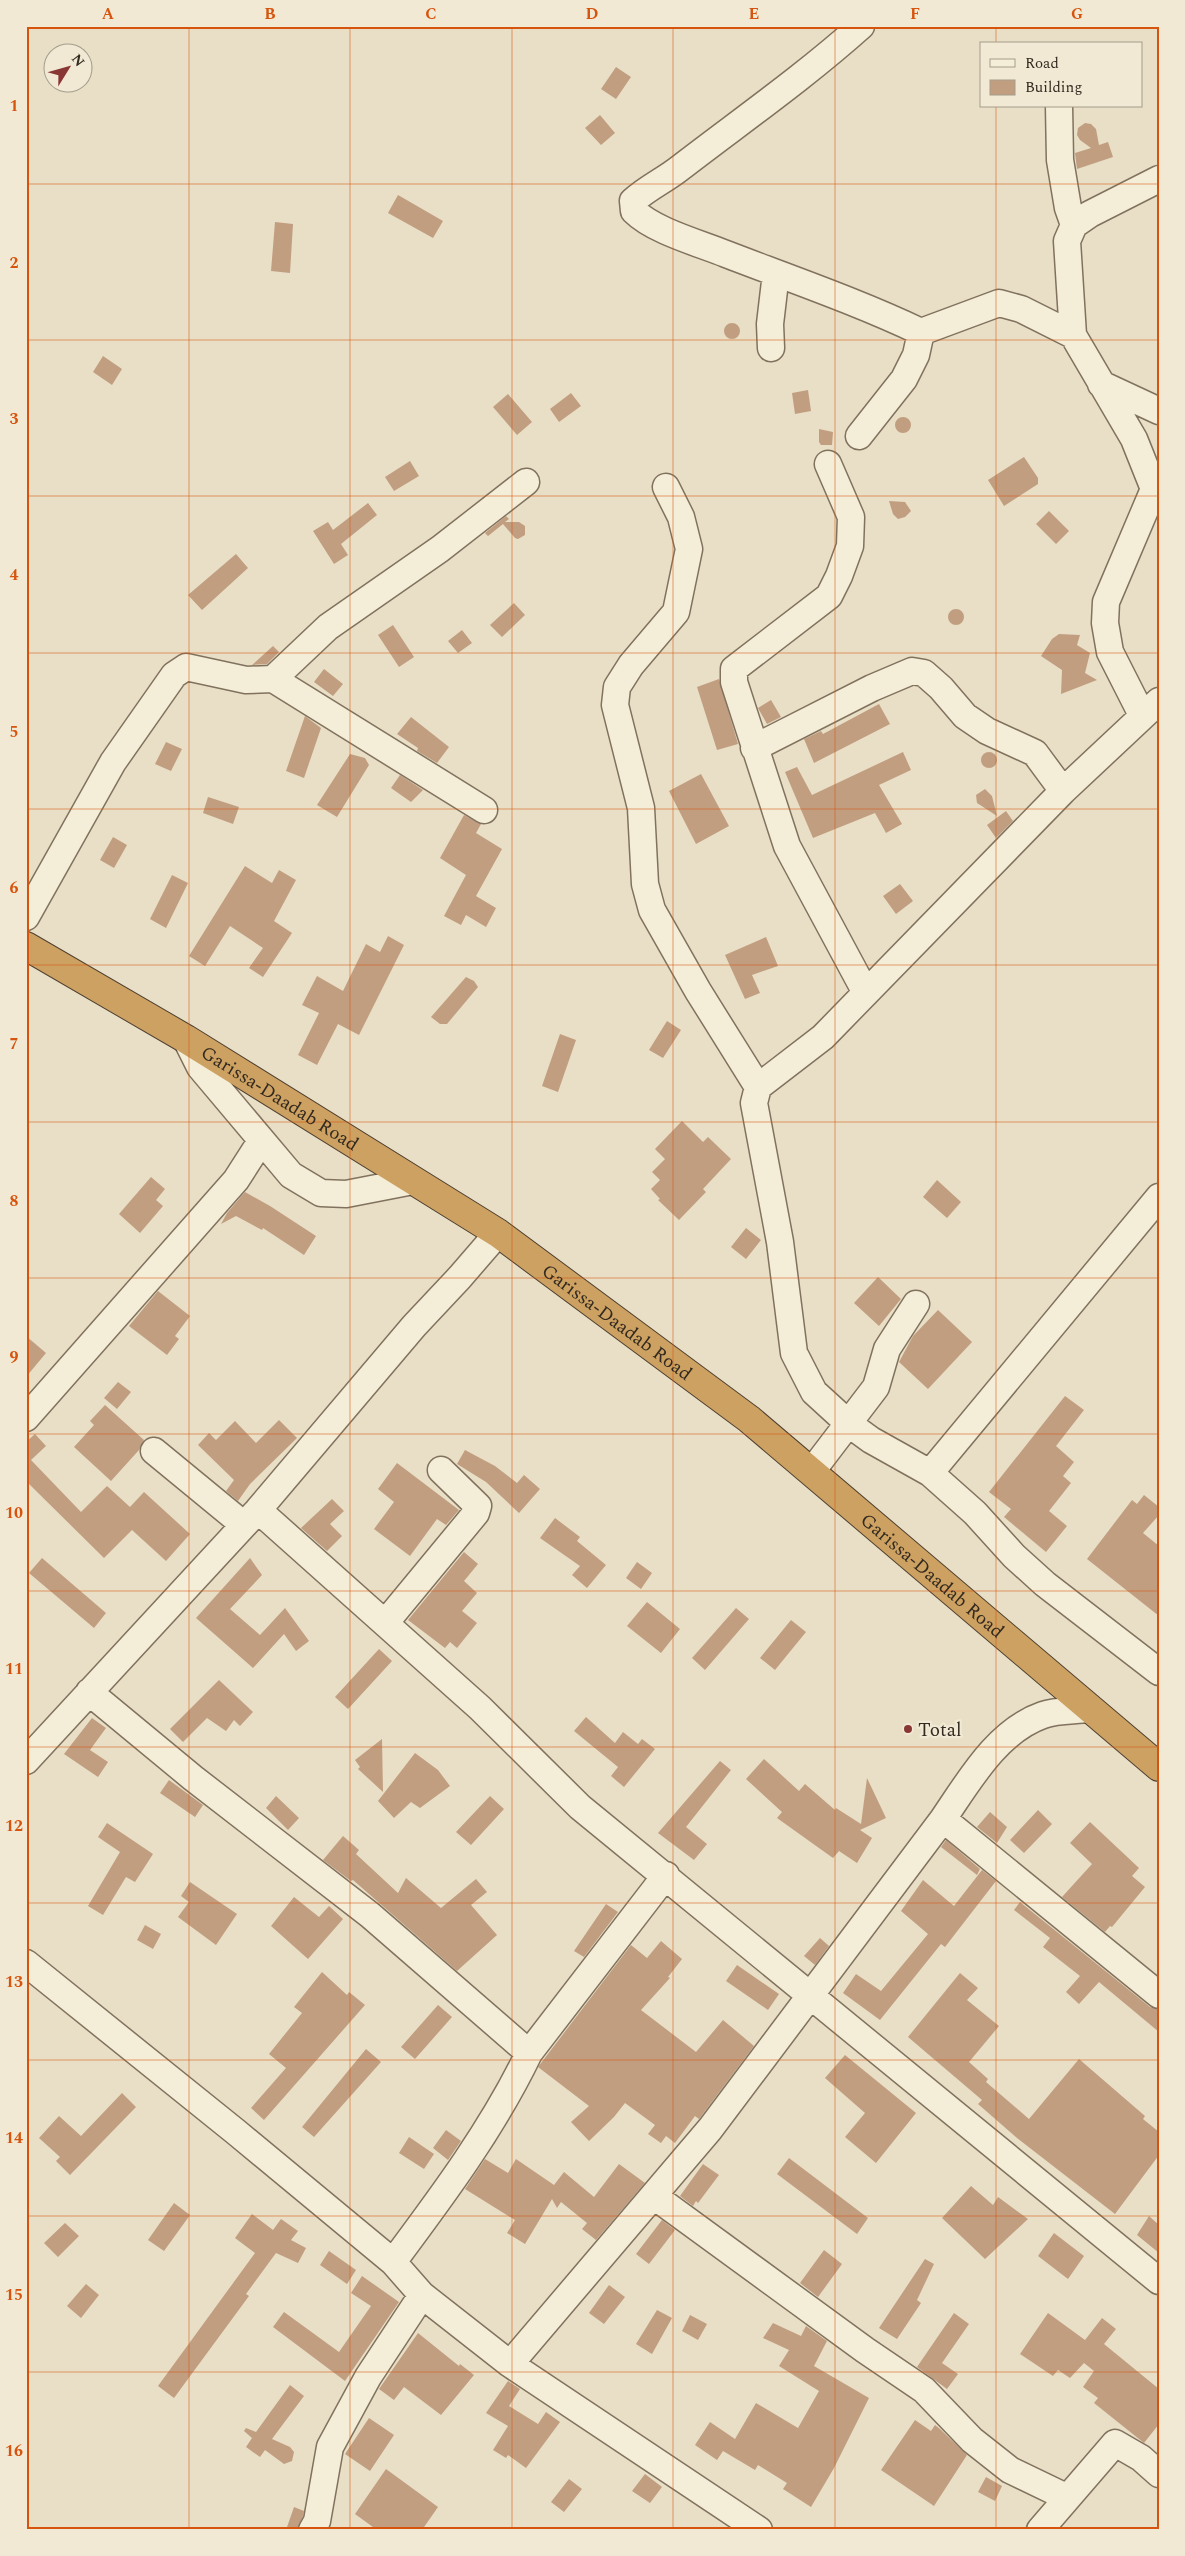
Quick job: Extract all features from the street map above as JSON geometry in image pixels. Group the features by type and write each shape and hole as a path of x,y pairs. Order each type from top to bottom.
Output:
{"highway":[{"name":"Garissa-Daadab Road","path":"26,946 186,1039 498,1233 749,1419 1159,1767"}],"street":[{"path":"861,26 820,63 759,110 633,201 634,211 642,219 884,314 920,332 999,303 1021,309 1074,334"},
{"path":"1059,108 1060,160 1068,208 1074,226"},
{"path":"1159,178 1090,214 1074,226 1067,241 1074,334 1100,384 1134,439 1156,486 1106,602 1105,624 1110,652 1150,708 1063,791 823,1037 758,1088 754,1103 780,1242 794,1353 814,1392 849,1424 872,1440 930,1473 974,1513 1014,1556 1045,1584 1159,1672"},
{"path":"771,348 770,324 776,273"},
{"path":"859,436 904,379 916,355 920,332"},
{"path":"1100,384 1159,411"},
{"path":"828,464 851,517 850,546 839,576 828,596 734,669 734,682 787,846 866,993"},
{"path":"272,679 328,627 440,549 526,482"},
{"path":"666,487 681,517 689,549 676,612 631,666 617,688 615,705 641,808 645,884 652,910 698,991 758,1088"},
{"path":"26,917 113,762 174,675 186,666 246,680 272,679 484,810"},
{"path":"754,748 872,688 912,670 924,674 941,688 965,716 987,731 1035,753 1063,791"},
{"path":"186,1039 200,1067 291,1176 321,1193 346,1194 413,1181"},
{"path":"26,1418 230,1187 261,1141"},
{"path":"930,1473 1159,1197"},
{"path":"26,1761 250,1517 414,1326 498,1233"},
{"path":"812,1471 876,1387 888,1349 916,1304"},
{"path":"154,1451 250,1517 386,1622 480,1708 580,1807 666,1875 811,1997 1159,2281"},
{"path":"386,1622 476,1513 478,1506 473,1499 441,1470"},
{"path":"89,1692 193,1778 370,1915 529,2053"},
{"path":"510,2364 710,2129 811,1997 989,1754 1018,1728 1044,1714 1089,1709"},
{"path":"943,1819 1159,1995"},
{"path":"393,2262 447,2190 514,2085 529,2053 666,1875"},
{"path":"26,1964 206,2107 393,2262 422,2294 510,2364 759,2530"},
{"path":"654,2196 865,2350 924,2390 972,2440 1010,2470 1066,2497"},
{"path":"312,2530 317,2521 330,2447 368,2377 422,2294"},
{"path":"1040,2530 1066,2497 1115,2444 1142,2458 1159,2474"}],"building":[{"path":"616,67 631,77 616,99 601,89"},
{"path":"600,115 615,133 601,145 585,128"},
{"path":"1085,123 1091,124 1096,129 1099,145 1108,142 1113,157 1077,169 1075,153 1091,148 1080,140 1077,135 1078,128"},
{"path":"398,195 443,221 433,238 388,213"},
{"path":"275,222 293,224 290,273 271,271"},
{"path":"729,323 735,323 740,328 738,337 729,339 724,334 724,328"},
{"path":"103,356 122,369 112,385 93,372"},
{"path":"808,390 811,411 795,414 792,393"},
{"path":"571,393 581,406 559,422 550,409"},
{"path":"508,394 532,422 517,435 493,407"},
{"path":"900,417 906,417 911,422 909,431 900,433 895,428 895,422"},
{"path":"819,429 833,432 832,445 821,445 819,442"},
{"path":"1024,457 1038,478 1038,484 1004,506 988,480"},
{"path":"410,461 419,476 394,491 385,477"},
{"path":"889,501 905,502 911,511 905,517 898,519 893,514"},
{"path":"368,503 377,515 341,544 348,555 334,564 313,531 328,522 333,530"},
{"path":"1049,511 1069,531 1056,544 1036,524"},
{"path":"506,516 509,519 505,522 519,522 525,526 525,535 518,539 515,538 503,524 488,536 485,533"},
{"path":"236,554 248,568 202,610 188,595"},
{"path":"514,603 525,615 502,637 490,625"},
{"path":"953,609 959,609 964,614 962,623 953,625 948,620 948,614"},
{"path":"393,625 414,657 399,667 378,635"},
{"path":"462,630 472,643 458,653 448,641"},
{"path":"1059,634 1080,635 1077,645 1090,653 1085,673 1097,680 1061,694 1062,670 1041,656 1052,639"},
{"path":"273,646 279,652 267,664 252,665"},
{"path":"324,669 343,684 333,696 314,682"},
{"path":"719,679 738,744 717,750 697,687"},
{"path":"771,700 781,717 767,724 758,708"},
{"path":"879,704 890,724 814,763 804,739 821,731 823,734"},
{"path":"305,716 321,728 304,778 286,771"},
{"path":"411,717 449,747 437,763 417,751 418,748 397,734"},
{"path":"166,742 182,749 171,771 155,764"},
{"path":"903,752 911,770 879,785 902,824 886,833 875,813 813,838 785,772 797,767 812,795"},
{"path":"986,752 992,752 997,757 995,766 986,768 981,763 981,757"},
{"path":"350,754 365,758 369,765 337,817 317,805"},
{"path":"701,774 729,826 696,844 669,791"},
{"path":"400,775 423,790 411,802 391,788"},
{"path":"985,789 992,796 997,816 977,803 976,795"},
{"path":"208,797 239,807 233,824 203,813"},
{"path":"1006,811 1013,821 996,838 987,825"},
{"path":"464,815 481,824 476,833 502,849 476,896 496,908 486,927 466,915 461,925 444,916 466,875 440,858"},
{"path":"113,837 127,845 114,868 100,860"},
{"path":"245,866 272,883 279,870 296,880 274,921 292,933 263,977 249,968 263,948 230,926 205,966 189,956"},
{"path":"172,875 188,883 166,928 150,919"},
{"path":"900,884 913,901 896,914 883,896"},
{"path":"388,936 404,945 359,1035 338,1024 317,1065 298,1055 319,1013 302,1005 317,976 343,991 366,944 380,952"},
{"path":"766,937 778,966 752,975 760,993 745,999 725,955"},
{"path":"466,977 474,981 478,987 447,1024 440,1024 431,1017"},
{"path":"667,1021 681,1030 663,1058 649,1050"},
{"path":"560,1034 576,1040 558,1092 542,1086"},
{"path":"682,1121 703,1142 708,1137 731,1159 703,1189 706,1192 679,1220 658,1200 660,1199 651,1189 660,1180 652,1172 665,1159 655,1149"},
{"path":"151,1177 165,1189 156,1200 163,1206 140,1233 119,1214"},
{"path":"937,1180 961,1202 947,1218 923,1197"},
{"path":"245,1192 316,1236 304,1255 263,1228 262,1230 236,1216 221,1224 227,1213"},
{"path":"746,1228 761,1240 746,1259 731,1247"},
{"path":"878,1277 901,1299 879,1326 854,1303"},
{"path":"158,1291 190,1316 175,1336 179,1339 167,1355 129,1326"},
{"path":"938,1310 972,1342 928,1389 899,1362 913,1336"},
{"path":"26,1336 46,1353 26,1377"},
{"path":"118,1382 131,1392 117,1409 104,1398"},
{"path":"1065,1396 1084,1410 1056,1446 1074,1462 1063,1476 1071,1483 1049,1511 1067,1526 1046,1552 1004,1517 1011,1509 989,1492"},
{"path":"105,1405 144,1440 139,1450 111,1481 74,1447 94,1425 90,1421"},
{"path":"279,1420 297,1438 250,1484 238,1501 226,1491 234,1480 198,1445 209,1433 216,1440 235,1421 256,1443"},
{"path":"35,1434 46,1446 31,1460 81,1512 107,1486 130,1507 144,1492 190,1534 166,1561 132,1530 104,1558 26,1481 26,1442"},
{"path":"465,1450 495,1466 517,1483 524,1475 540,1489 519,1513 486,1482 457,1464"},
{"path":"397,1463 459,1510 446,1525 437,1519 410,1556 374,1529 394,1502 378,1489"},
{"path":"1144,1495 1159,1507 1159,1515 1143,1533 1159,1546 1159,1616 1087,1559 1132,1500 1137,1504"},
{"path":"332,1499 344,1511 330,1524 342,1536 327,1551 301,1528"},
{"path":"555,1518 580,1537 577,1541 606,1565 587,1588 572,1575 580,1566 540,1538"},
{"path":"464,1552 478,1564 464,1581 477,1593 462,1611 477,1623 457,1648 450,1642 445,1648 408,1620"},
{"path":"42,1558 106,1613 94,1628 29,1573"},
{"path":"250,1558 262,1575 230,1609 260,1635 285,1608 309,1641 296,1651 284,1634 253,1668 196,1618"},
{"path":"637,1562 652,1573 641,1589 626,1578"},
{"path":"647,1602 680,1629 661,1653 627,1626"},
{"path":"736,1608 749,1619 705,1670 692,1658"},
{"path":"791,1620 806,1632 775,1670 760,1658"},
{"path":"379,1649 392,1661 348,1709 335,1697"},
{"path":"219,1680 253,1712 240,1726 234,1720 226,1731 207,1718 183,1742 170,1729"},
{"path":"586,1717 615,1743 623,1732 638,1744 642,1739 655,1749 624,1787 611,1776 618,1767 574,1731"},
{"path":"92,1718 106,1728 90,1750 108,1762 98,1777 64,1754"},
{"path":"382,1739 383,1792 358,1769 360,1767 355,1760"},
{"path":"415,1753 438,1770 450,1786 420,1808 411,1802 394,1818 378,1801"},
{"path":"764,1759 799,1791 805,1784 835,1810 836,1808 861,1824 867,1778 886,1818 860,1830 872,1838 857,1863 839,1851 833,1858 777,1818 782,1812 746,1779"},
{"path":"720,1761 731,1770 686,1827 707,1844 694,1860 658,1833"},
{"path":"169,1780 203,1805 195,1817 160,1793"},
{"path":"276,1796 299,1818 288,1830 266,1808"},
{"path":"490,1796 504,1809 471,1845 456,1832"},
{"path":"1038,1810 1052,1824 1024,1853 1010,1840"},
{"path":"990,1812 1007,1827 997,1843 977,1827"},
{"path":"1090,1822 1139,1868 1132,1876 1145,1887 1112,1927 1110,1926 1105,1932 1062,1897 1092,1864 1070,1843"},
{"path":"107,1823 153,1854 135,1882 126,1877 103,1915 88,1906 120,1852 98,1837"},
{"path":"343,1836 359,1850 356,1854 398,1893 406,1878 441,1908 476,1879 487,1892 471,1905 497,1935 457,1971 353,1880 351,1881 323,1860"},
{"path":"946,1840 980,1869 977,1875 941,1847"},
{"path":"982,1870 996,1881 945,1947 941,1944 880,2020 843,1993 856,1974 881,1991 928,1934 901,1911 923,1880 954,1906"},
{"path":"190,1882 237,1914 216,1945 178,1917 189,1902 181,1896"},
{"path":"294,1897 319,1917 329,1906 343,1919 308,1959 271,1926"},
{"path":"1020,1902 1150,2007 1159,2010 1159,2032 1099,1982 1079,2004 1066,1992 1080,1976 1043,1947 1050,1938 1014,1910"},
{"path":"606,1904 618,1912 584,1957 574,1951"},
{"path":"145,1925 161,1934 153,1949 137,1940"},
{"path":"820,1938 829,1946 815,1965 804,1956"},
{"path":"661,1941 682,1959 668,1977 670,1978 641,2010 696,2052 723,2020 754,2046 699,2119 695,2116 675,2143 666,2136 661,2143 648,2134 655,2125 625,2103 614,2117 589,2141 571,2122 589,2106 538,2067 631,1945 647,1958"},
{"path":"737,1965 779,1994 768,2010 726,1981"},
{"path":"322,1972 347,1995 349,1992 365,2005 264,2120 251,2108 286,2068 269,2054 302,2013 294,2007"},
{"path":"960,1973 978,1988 967,2000 999,2026 969,2062 988,2079 986,2082 1029,2119 1079,2059 1145,2116 1143,2119 1159,2132 1159,2155 1115,2214 1017,2138 978,2104 982,2100 908,2037"},
{"path":"438,2005 452,2017 415,2059 401,2047"},
{"path":"366,2049 381,2062 314,2137 302,2127"},
{"path":"845,2055 916,2113 876,2163 845,2137 865,2113 825,2078"},
{"path":"122,2093 136,2107 70,2175 56,2161 60,2157 39,2138 59,2116 81,2136"},
{"path":"446,2130 461,2141 448,2160 433,2148"},
{"path":"409,2137 434,2154 424,2169 399,2153"},
{"path":"789,2158 868,2218 857,2234 777,2174"},
{"path":"485,2159 508,2173 516,2159 554,2185 564,2172 594,2197 619,2164 645,2183 596,2240 582,2229 587,2223 561,2202 557,2208 552,2199 525,2244 507,2233 515,2220 465,2189"},
{"path":"703,2164 719,2175 698,2203 696,2201 693,2206 680,2196"},
{"path":"971,2186 993,2205 998,2197 1028,2219 985,2259 942,2218"},
{"path":"174,2203 190,2215 164,2251 148,2240"},
{"path":"252,2214 273,2230 281,2219 298,2231 291,2240 306,2248 298,2263 276,2253 246,2294 249,2296 174,2398 158,2386 255,2253 235,2238"},
{"path":"1149,2216 1159,2225 1159,2253 1137,2235"},
{"path":"662,2220 675,2230 649,2264 636,2254"},
{"path":"65,2223 79,2236 58,2257 44,2243"},
{"path":"1054,2233 1084,2256 1068,2279 1038,2256"},
{"path":"824,2250 842,2264 818,2297 800,2283"},
{"path":"329,2251 356,2270 347,2284 320,2265"},
{"path":"925,2259 934,2264 917,2300 921,2303 897,2339 879,2328"},
{"path":"362,2276 399,2302 345,2381 273,2327 284,2312 339,2352 371,2306 351,2293"},
{"path":"86,2284 99,2295 81,2318 67,2306"},
{"path":"609,2285 625,2297 604,2324 589,2313"},
{"path":"657,2310 672,2318 652,2354 636,2344"},
{"path":"954,2313 969,2324 942,2363 958,2374 947,2389 917,2367"},
{"path":"1048,2313 1085,2340 1102,2318 1116,2329 1104,2344 1159,2389 1159,2424 1144,2443 1094,2403 1098,2398 1083,2387 1094,2371 1084,2363 1070,2378 1058,2370 1053,2376 1020,2354"},
{"path":"690,2315 707,2324 698,2340 682,2331"},
{"path":"773,2323 801,2336 806,2326 827,2341 814,2366 869,2398 834,2468 811,2507 783,2489 787,2483 758,2465 755,2470 723,2451 717,2460 695,2445 710,2422 735,2439 756,2403 798,2428 819,2391 779,2366 789,2350 763,2338"},
{"path":"418,2333 459,2366 460,2364 474,2375 441,2415 404,2387 394,2400 379,2389"},
{"path":"508,2381 520,2389 509,2406 538,2424 546,2412 560,2422 526,2468 508,2455 506,2458 493,2450 508,2426 486,2413"},
{"path":"290,2385 304,2396 272,2439 290,2447 294,2452 292,2461 284,2464 265,2450 260,2457 246,2447 252,2438 244,2431 246,2428 256,2432"},
{"path":"369,2418 394,2435 370,2471 345,2454"},
{"path":"915,2420 931,2431 935,2425 967,2455 934,2506 881,2470"},
{"path":"386,2469 438,2507 422,2530 377,2530 355,2514"},
{"path":"645,2474 662,2487 650,2503 632,2491"},
{"path":"986,2477 1002,2486 995,2501 978,2492"},
{"path":"569,2479 582,2489 564,2512 551,2502"},
{"path":"294,2507 304,2511 303,2516 297,2530 286,2530"}],"place":[{"name":"Total","path":"908,1729"}]}
